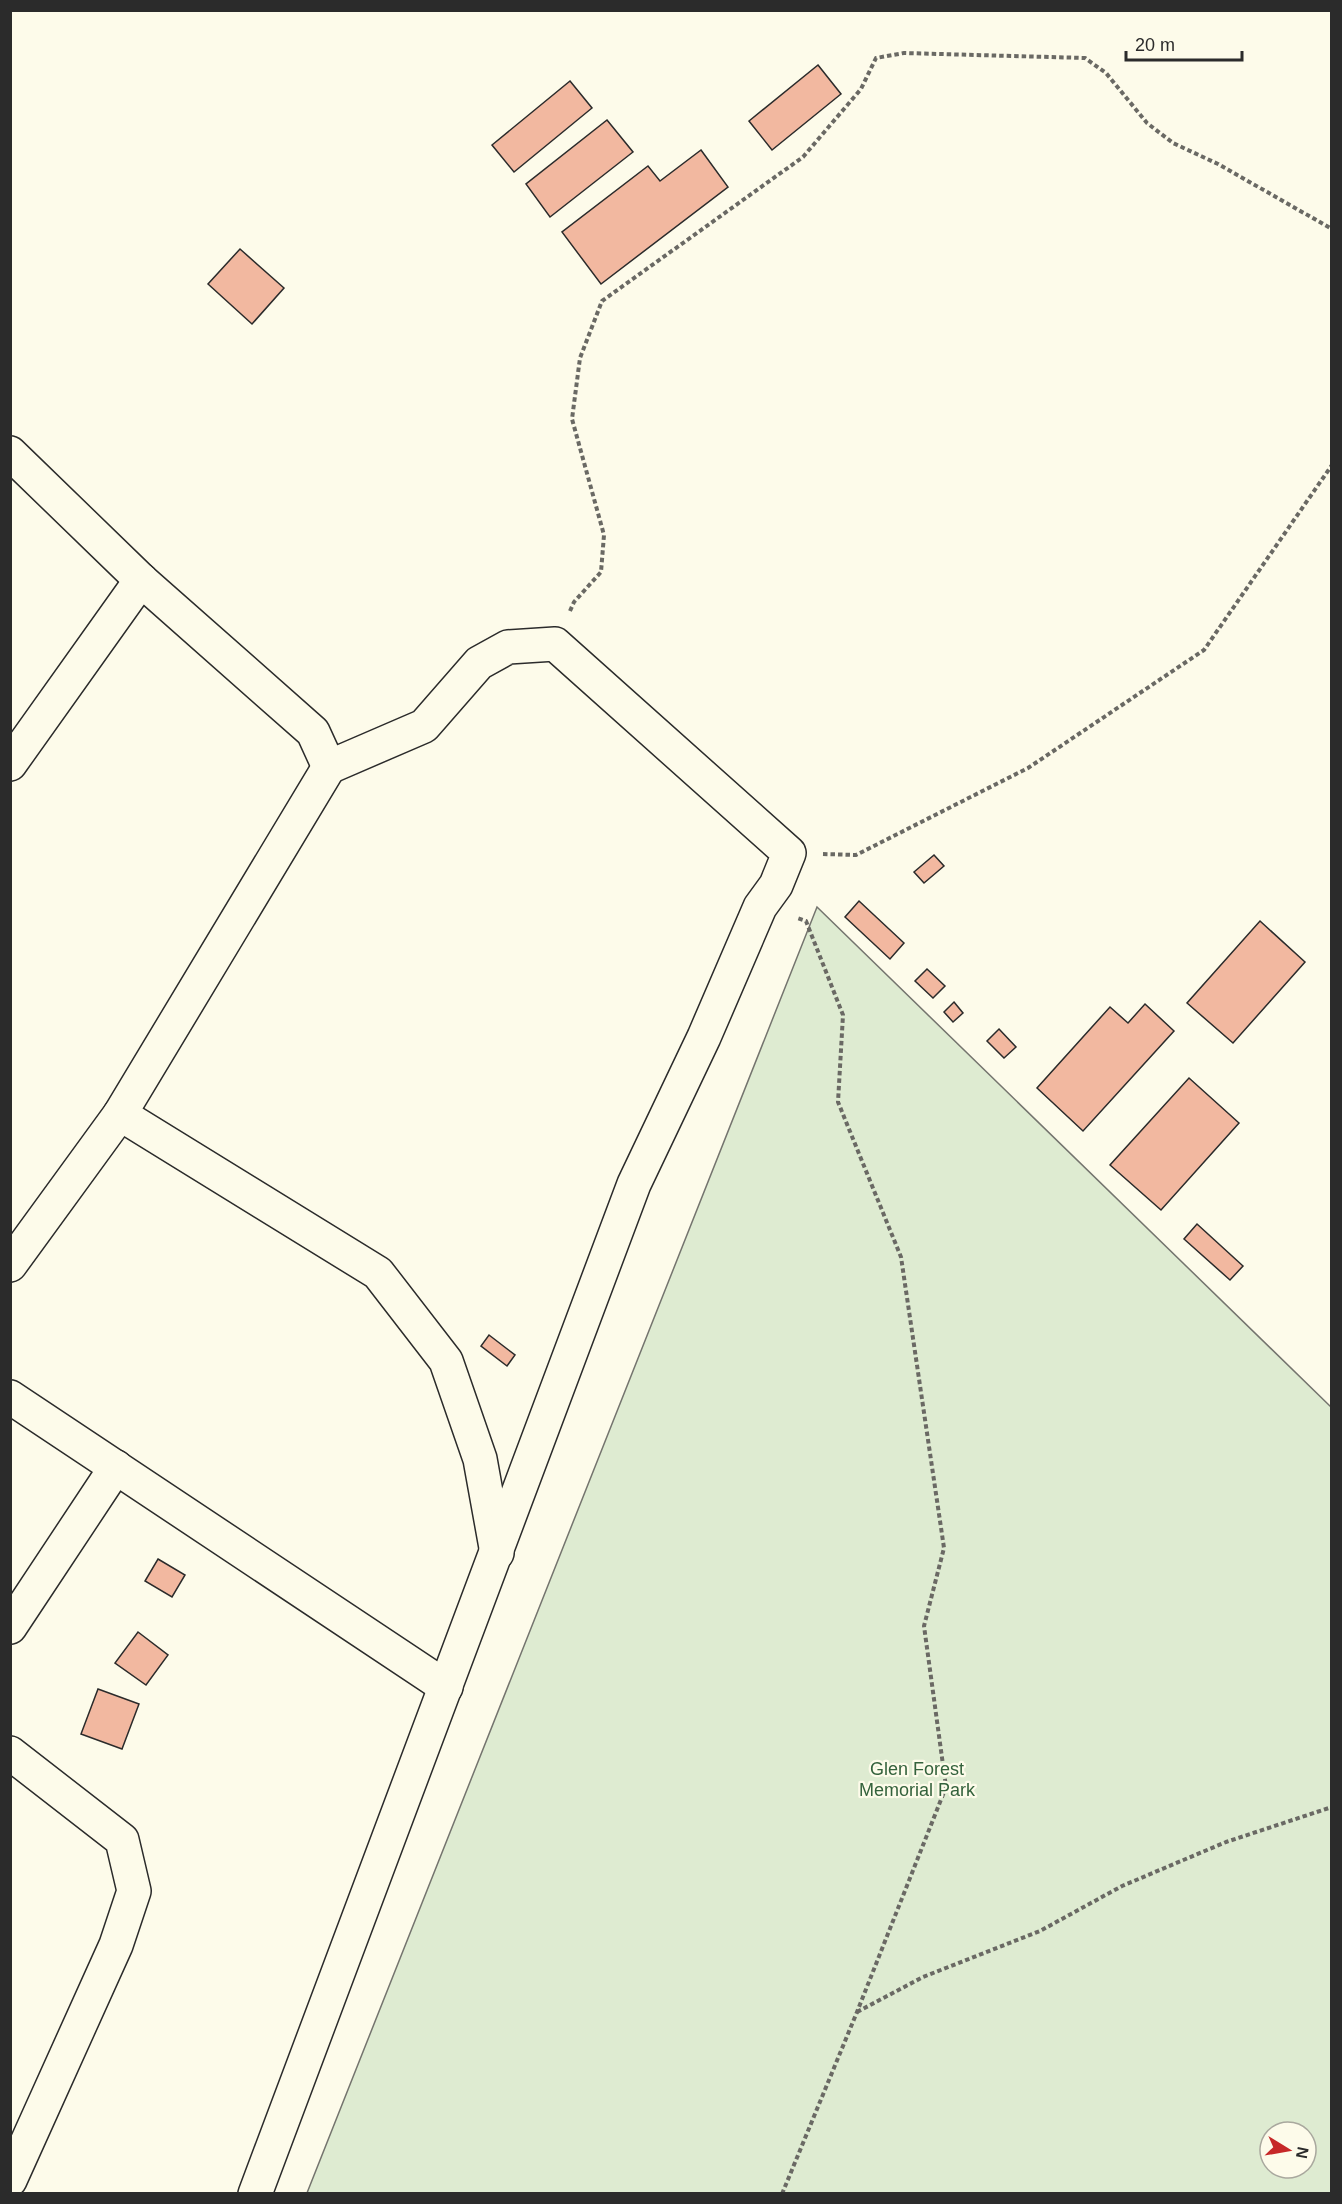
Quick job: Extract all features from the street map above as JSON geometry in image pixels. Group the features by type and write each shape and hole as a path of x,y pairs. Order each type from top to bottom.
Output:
{"street":[{"path":"10,453 141,580 313,732 329,767"},
{"path":"10,764 141,580"},
{"path":"10,1265 120,1114 329,767 424,726 478,663 498,652 508,647 555,644 789,853 776,885 760,907 704,1037 634,1185 255,2193"},
{"path":"120,1114 378,1272 446,1362 480,1459 497,1553"},
{"path":"10,1397 446,1687"},
{"path":"10,1628 116,1467"},
{"path":"10,1753 122,1840 134,1891 116,1945 10,2180"}],"path":[{"path":"555,644 574,602 601,572 604,535 573,419 580,358 602,301 803,157 861,89 876,58 904,53 1085,58 1106,73 1147,123 1173,143 1218,164 1332,229"},
{"path":"789,853 856,855 1028,768 1204,650 1332,465"},
{"path":"760,907 806,921 843,1015 838,1102 901,1257 944,1548 924,1626 946,1787 782,2193"},
{"path":"857,2012 923,1977 1040,1931 1122,1886 1226,1842 1332,1807"}],"green space":[{"name":"Glen Forest Memorial Park","path":"817,907 1331,1407 1331,2193 307,2193"}],"building":[{"path":"818,65 841,94 772,150 749,121"},
{"path":"570,81 592,108 514,172 492,145"},
{"path":"607,120 633,152 550,217 526,184"},
{"path":"701,150 728,187 601,284 562,232 648,166 660,181"},
{"path":"240,249 284,288 252,324 208,284"},
{"path":"934,855 944,866 924,883 914,872"},
{"path":"859,901 904,943 890,959 845,917"},
{"path":"1260,921 1305,962 1233,1043 1187,1003"},
{"path":"927,969 945,986 933,998 915,981"},
{"path":"954,1002 963,1013 953,1022 944,1012"},
{"path":"1145,1004 1174,1031 1083,1131 1037,1088 1110,1007 1128,1023"},
{"path":"999,1029 1016,1047 1004,1058 987,1041"},
{"path":"1189,1078 1239,1123 1161,1210 1110,1165"},
{"path":"1197,1224 1243,1266 1230,1280 1184,1239"},
{"path":"489,1335 515,1355 507,1366 481,1346"},
{"path":"158,1559 185,1575 172,1597 145,1581"},
{"path":"138,1632 168,1655 146,1685 115,1663"},
{"path":"98,1689 139,1704 122,1749 81,1734"}]}
